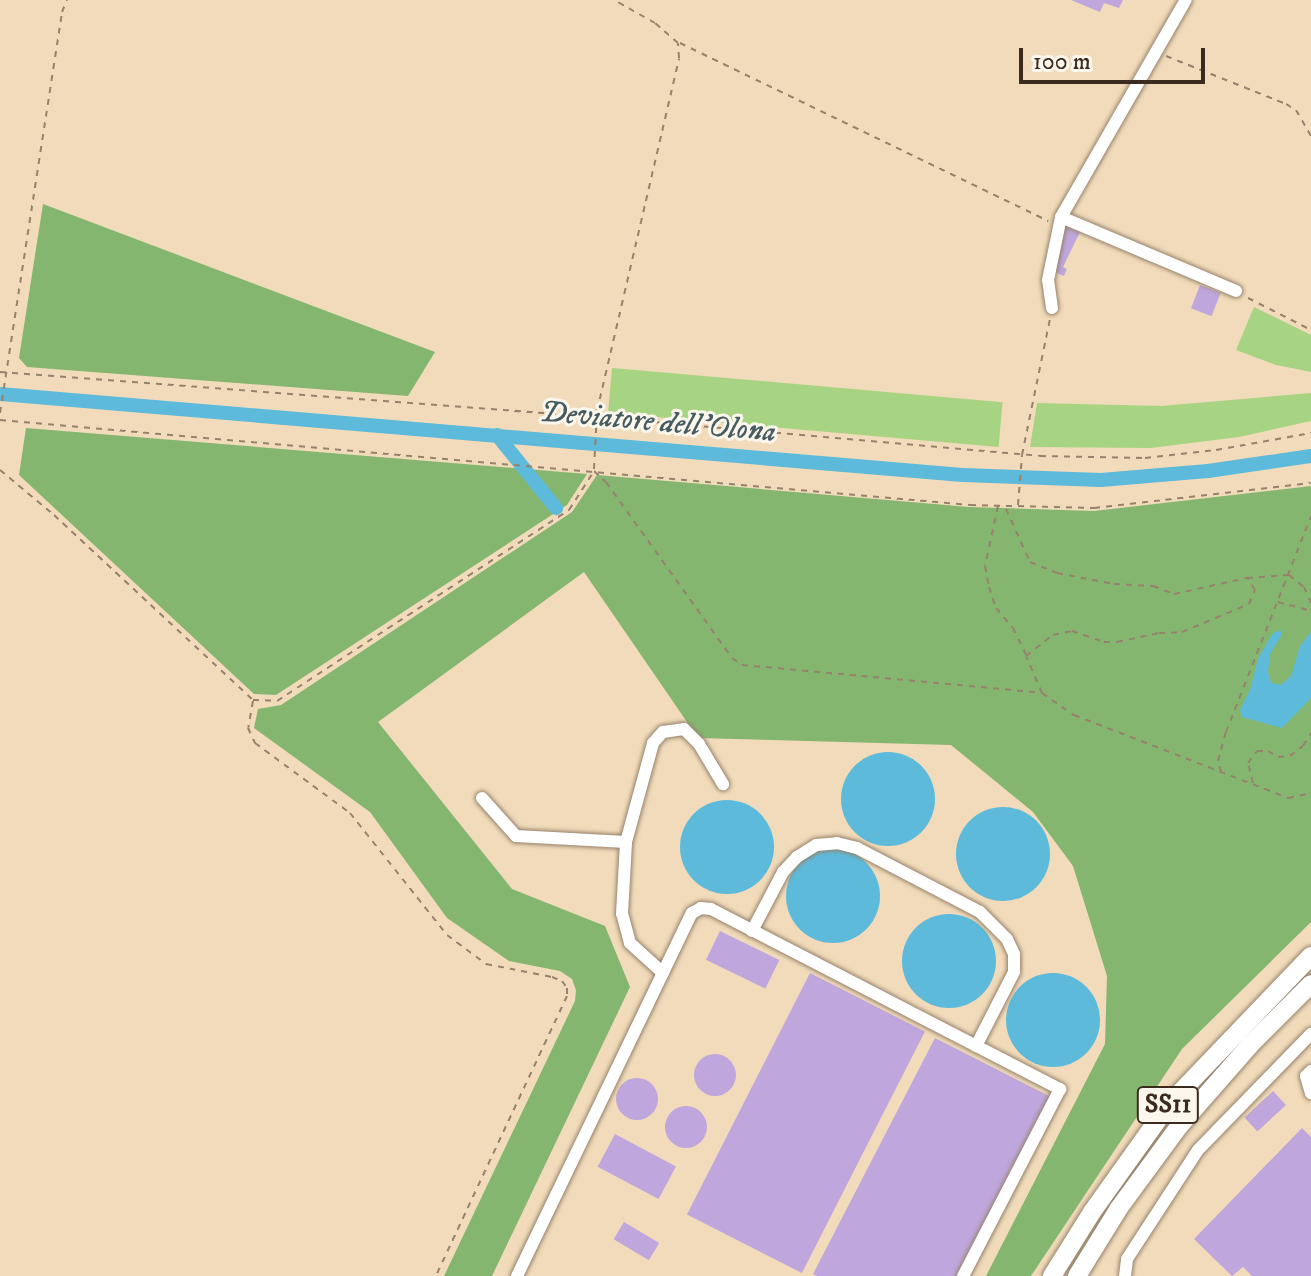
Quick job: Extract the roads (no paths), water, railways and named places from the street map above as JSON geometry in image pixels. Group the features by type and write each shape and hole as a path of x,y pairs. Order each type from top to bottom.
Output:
{"highway":[{"name":"SS11","path":"1052,1276 1092,1212 1169,1104 1311,956"},
{"name":"SS11","path":"1077,1276 1119,1208 1180,1125 1250,1045 1311,984"}],"street":[{"path":"1052,308 1048,280 1060,222 1186,0"},
{"path":"1060,222 1236,291"},
{"path":"663,973 630,943 625,929 626,842 653,743 663,732 674,727 684,729 699,744 723,784"},
{"path":"482,798 516,836 626,842"},
{"path":"752,931 783,872 797,857 816,845 837,843 870,855 980,912 1007,939 1014,954 1014,972 976,1046"},
{"path":"517,1276 692,913 701,908 711,909 1060,1089 963,1276"},
{"path":"1125,1276 1127,1259 1198,1150 1311,1034"},
{"path":"1311,1071 1306,1076 1311,1093"}],"water":[{"path":"1280,630 1282,634 1270,654 1268,672 1271,683 1281,685 1291,676 1300,646 1311,632 1311,698 1282,728 1242,717 1240,710 1250,690 1258,659 1272,634"},
{"path":"888,752 906,756 921,766 931,781 935,799 931,817 921,832 906,842 888,846 870,842 855,832 845,817 841,799 845,781 855,766 870,756"},
{"path":"727,800 745,804 760,814 770,829 774,847 770,865 760,880 745,890 727,894 709,890 694,880 684,865 680,847 684,829 694,814 709,804"},
{"path":"1003,807 1021,811 1036,821 1046,836 1050,854 1046,872 1036,887 1021,897 1003,901 985,897 970,887 960,872 956,854 960,836 970,821 985,811"},
{"path":"833,849 851,853 866,863 876,878 880,896 876,914 866,929 851,939 833,943 815,939 800,929 790,914 786,896 790,878 800,863 815,853"},
{"path":"949,914 967,918 982,928 992,943 996,961 992,979 982,994 967,1004 949,1008 931,1004 916,994 906,979 902,961 906,943 916,928 931,918"},
{"path":"1053,973 1071,977 1086,987 1096,1002 1100,1020 1096,1038 1086,1053 1071,1063 1053,1067 1035,1063 1020,1053 1010,1038 1006,1020 1010,1002 1020,987 1035,977"}],"waterway":[{"name":"Deviatore dell'Olona","path":"0,394 963,475 1101,480 1208,471 1311,456"},
{"path":"497,435 556,508"}]}
